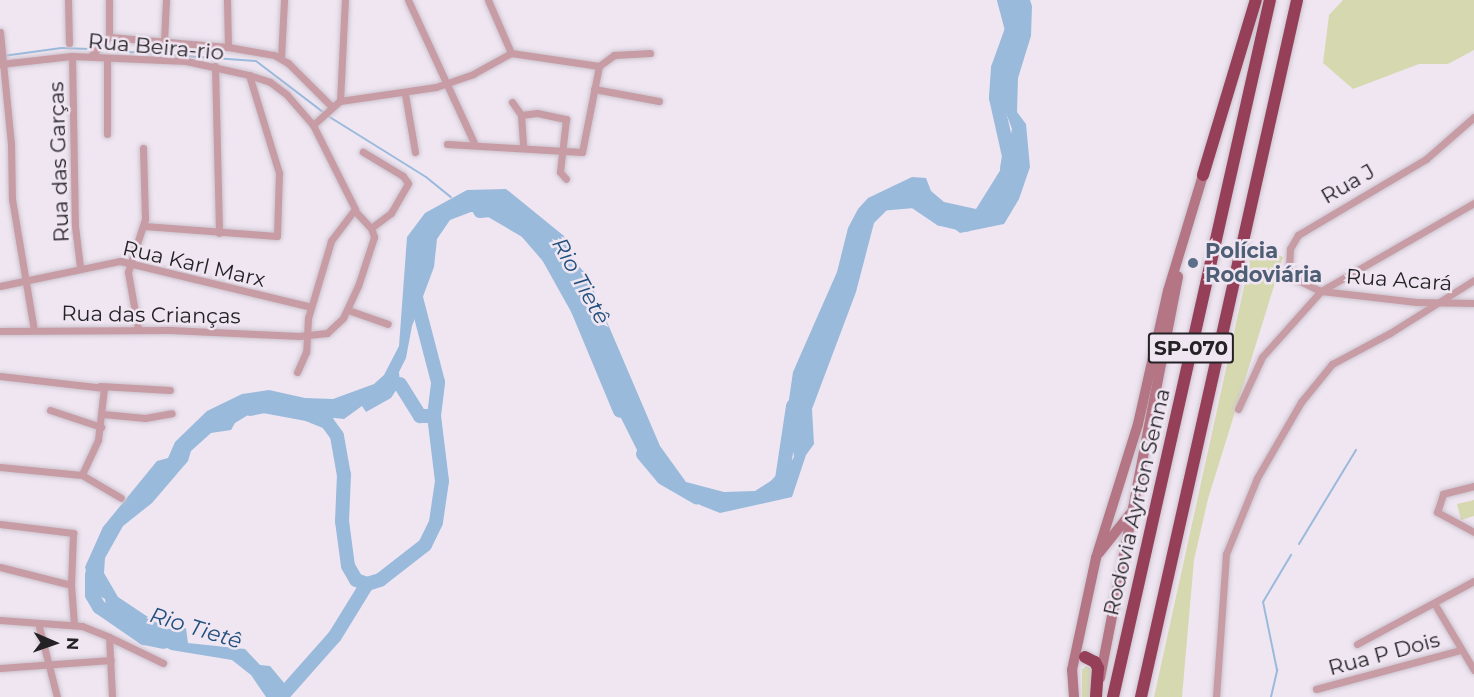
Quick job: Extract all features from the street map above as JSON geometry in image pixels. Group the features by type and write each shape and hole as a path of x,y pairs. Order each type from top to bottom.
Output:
{"highway":[{"path":"1203,175 1256,0"},
{"name":"Rodovia Ayrton Senna","path":"1113,697 1270,0"},
{"name":"SP-070","path":"1141,697 1298,0"},
{"path":"1084,657 1095,662 1100,679 1096,697"},
{"path":"1147,697 1149,662"}],"street":[{"path":"68,0 69,43"},
{"path":"92,54 109,37 109,0"},
{"path":"164,41 166,0"},
{"path":"227,0 228,47"},
{"path":"281,58 284,0"},
{"path":"340,101 345,0"},
{"path":"408,0 449,83 474,143"},
{"path":"488,0 511,53"},
{"path":"0,32 11,144 12,199 34,330"},
{"path":"109,37 228,47 281,58 330,108"},
{"path":"315,123 340,101 405,94 449,83 492,66 511,53 599,66"},
{"path":"447,144 474,143 582,152 599,66 614,55 650,53"},
{"name":"Rua Beira-rio","path":"2,63 92,54 107,58 215,66 249,75 279,88 315,123 354,211"},
{"name":"Rua das Garças","path":"72,56 75,226 80,267"},
{"path":"107,58 107,134"},
{"path":"215,66 219,233"},
{"path":"144,226 272,238 277,234 279,173 249,75"},
{"path":"594,89 659,101"},
{"path":"405,94 415,152"},
{"path":"512,102 521,115 523,147"},
{"path":"521,115 537,113 566,119 565,150 560,172 566,179"},
{"name":"Rua J","path":"1321,291 1296,279 1290,271 1290,249 1298,235 1326,215 1426,159 1472,122"},
{"path":"138,329 129,282 129,261 144,226 143,148"},
{"path":"363,152 403,176 408,183 391,213 371,228"},
{"path":"1074,697 1072,670 1096,558 1138,424 1184,240 1203,175"},
{"path":"1238,409 1269,346 1321,291 1474,203"},
{"path":"297,372 306,352 303,335 331,241 354,211 371,228 374,237 348,310 388,324"},
{"path":"1100,679 1132,511 1166,355 1184,240"},
{"name":"Rua Karl Marx","path":"0,286 25,283 80,267 129,261 208,285 311,307"},
{"path":"1217,697 1226,554 1265,461 1323,370 1441,302 1474,280"},
{"name":"Rua Acará","path":"1321,291 1474,303"},
{"name":"Rua das Crianças","path":"0,331 138,329 303,335 330,332 348,310"},
{"path":"0,376 102,387 170,390"},
{"path":"82,476 93,456 101,427 102,387"},
{"path":"50,410 101,427"},
{"path":"103,414 145,418 172,413"},
{"path":"0,467 82,476 121,498"},
{"path":"1474,486 1443,494 1437,512 1474,532"},
{"path":"1096,558 1132,511"},
{"path":"0,524 72,533 70,585 74,626"},
{"path":"0,567 70,585"},
{"path":"1356,644 1474,581"},
{"path":"1434,603 1474,670"},
{"path":"0,620 74,626 109,638 163,663"},
{"path":"38,623 57,697"},
{"path":"109,638 112,697"},
{"path":"1072,670 1084,657 1106,646"},
{"name":"Rua P Dois","path":"1316,689 1461,650"},
{"path":"0,668 111,660"}],"green space":[{"path":"1343,0 1474,0 1474,50 1448,64 1419,64 1353,89 1323,63 1329,15"},
{"path":"1253,246 1283,257 1208,499 1194,560 1182,697 1154,697"},
{"path":"1474,500 1474,516 1461,520 1457,504"},
{"path":"1087,666 1095,672 1090,697 1082,697 1082,669"}],"water":[{"name":"Rio Tietê","path":"1006,0 1030,0 1032,6 1031,36 1018,78 1017,112 1026,124 1030,167 1019,199 1004,224 960,233 922,203 907,200 897,200 874,223 856,292 812,409 814,444 806,455 792,497 720,513 700,505 640,456 614,404 614,386 586,316 541,241 531,227 515,218 471,212 450,220 437,239 434,267 412,326 406,358 399,372 400,384 391,398 366,412 362,406 344,419 314,416 280,403 248,415 235,423 231,430 211,433 191,451 188,461 152,503 123,526 105,558 104,573 118,597 166,629 186,628 188,643 245,649 260,665 270,666 285,684 289,697 266,697 251,675 232,660 171,650 137,633 123,631 107,618 105,599 91,591 85,567 103,527 157,461 168,458 175,442 207,411 242,394 269,390 305,398 333,399 374,384 384,375 399,346 407,237 425,213 467,190 506,189 564,236 572,259 587,275 660,446 686,482 724,492 755,491 785,472 794,457 787,413 793,372 837,272 848,228 858,209 868,198 912,177 926,178 931,191 944,202 976,209 1006,161 1012,129 994,80 1006,44 1015,34"}],"waterway":[{"name":"Rio Tietê","path":"1004,0 1012,29 998,68 996,98 1009,156 1007,169"},
{"path":"3,56 61,48 96,49"},
{"path":"101,50 256,61 323,112"},
{"path":"328,116 426,177 451,197"},
{"name":"Rio Tietê","path":"879,204 914,201 941,219 966,225"},
{"name":"Rio Tietê","path":"480,211 490,210 526,231 548,256 578,310 620,411"},
{"name":"Rio Tietê","path":"250,409 264,406 307,414 327,422 337,436 344,474 342,521 348,566 356,580 367,584 380,580 425,545 436,522 442,481 434,416 438,382 415,294"},
{"path":"400,384 420,416 434,416"},
{"name":"Rio Tietê","path":"774,488 782,479 793,406"},
{"path":"1299,544 1356,450"},
{"name":"Rio Tietê","path":"643,454 663,478 697,498"},
{"path":"1271,697 1277,670 1263,602 1291,555"},
{"name":"Rio Tietê","path":"92,574 92,595 99,607 144,638 164,642"},
{"path":"281,697 335,636 367,584"}],"place":[{"name":"Polícia Rodoviária","path":"1193,263"}]}
